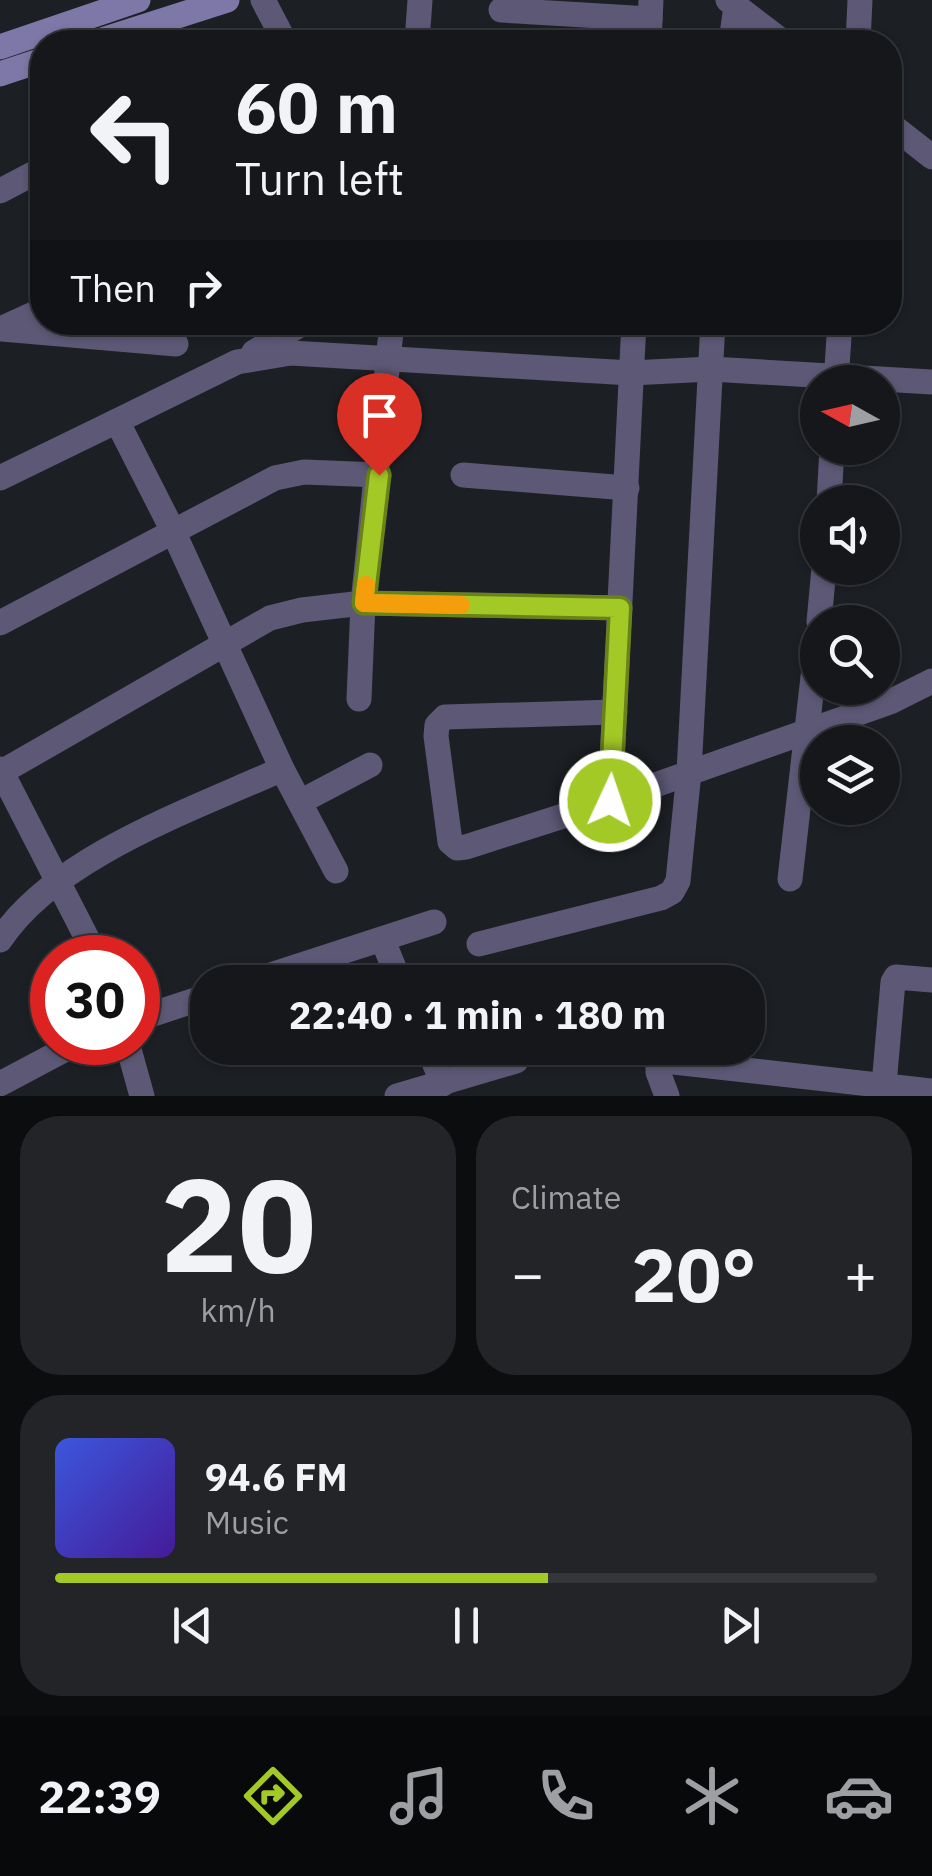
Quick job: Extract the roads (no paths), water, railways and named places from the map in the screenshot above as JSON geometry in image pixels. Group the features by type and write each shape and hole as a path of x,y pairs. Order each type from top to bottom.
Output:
{"street":[{"path":"75,30 138,0"},
{"path":"126,30 185,6 227,0"},
{"path":"263,0 278,30"},
{"path":"418,30 420,0"},
{"path":"859,30 860,0"},
{"path":"731,30 732,3"},
{"path":"732,3 767,30"},
{"path":"501,10 650,21"},
{"path":"0,47 30,46"},
{"path":"0,74 30,54"},
{"path":"902,133 932,157"},
{"path":"0,191 30,175"},
{"path":"1,329 30,316"},
{"path":"1,329 30,330"},
{"path":"172,335 198,378"},
{"path":"0,478 237,362 283,335"},
{"path":"360,699 364,603 391,335"},
{"path":"610,801 633,335"},
{"path":"479,944 661,898 672,892 678,880 690,772 712,335"},
{"path":"837,365 839,335"},
{"path":"237,362 291,354 632,373 710,369 800,375"},
{"path":"900,381 932,382"},
{"path":"117,421 173,531 282,769 336,870"},
{"path":"0,623 275,478 290,474 379,475"},
{"path":"463,475 627,488"},
{"path":"85,935 1,771 270,618 286,613 364,603 620,608"},
{"path":"821,725 890,702 932,680"},
{"path":"615,712 445,717 437,726 436,736 450,842 457,848 610,801 800,732"},
{"path":"300,802 370,764"},
{"path":"0,940 31,903 105,850 282,769"},
{"path":"790,879 800,786"},
{"path":"305,965 434,922"},
{"path":"383,941 393,965"},
{"path":"884,1092 892,982 896,976 932,980"},
{"path":"160,1012 190,1002"},
{"path":"667,1096 658,1072 658,1064 666,1061 884,1092 932,1092"},
{"path":"0,1084 36,1065"},
{"path":"133,1065 142,1096"},
{"path":"435,1065 443,1084"},
{"path":"397,1096 506,1065"}]}
